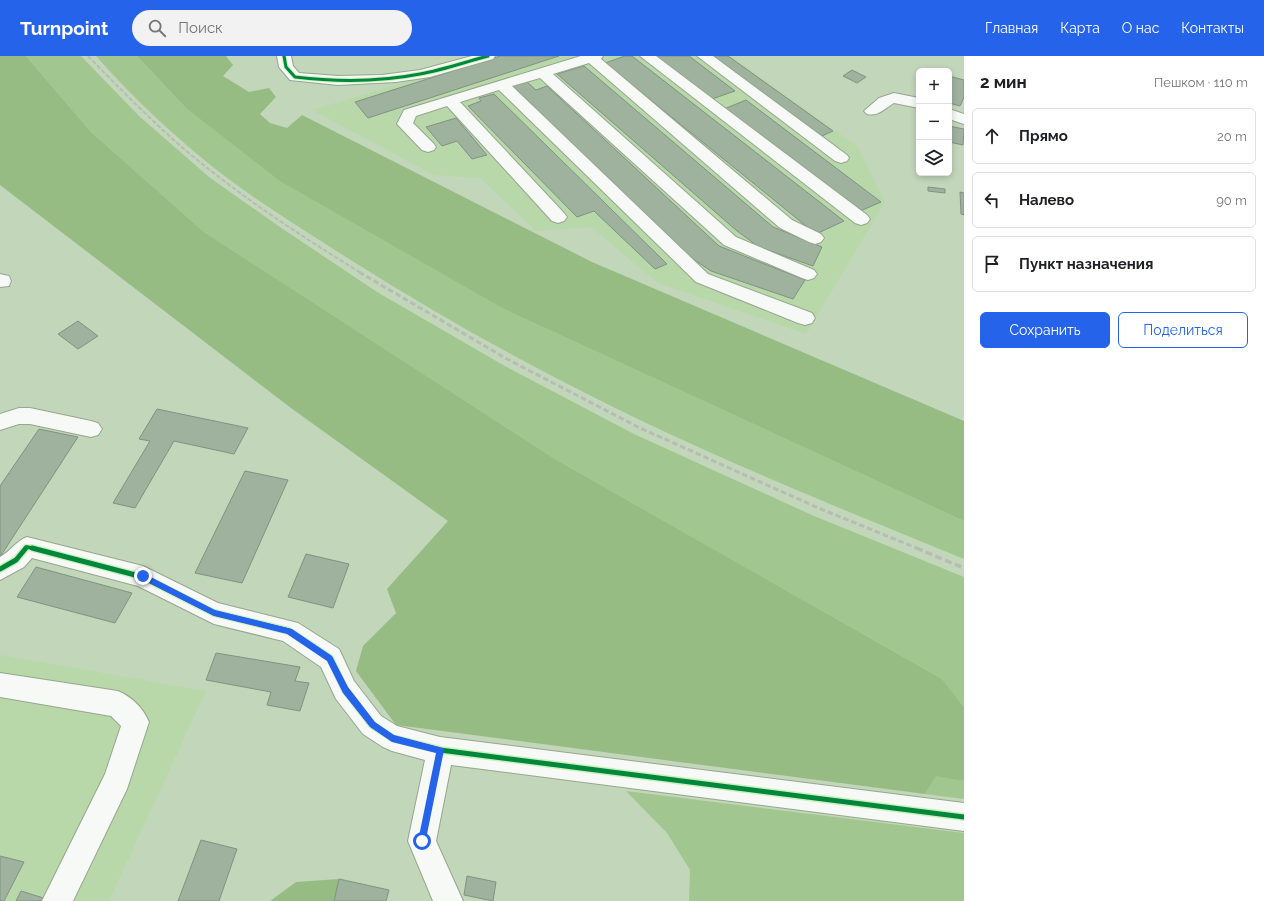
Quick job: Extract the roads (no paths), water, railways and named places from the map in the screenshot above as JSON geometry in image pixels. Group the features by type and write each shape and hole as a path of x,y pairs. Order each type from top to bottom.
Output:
{"street":[{"path":"284,56 286,67 295,77 318,80 410,76 488,56"},
{"path":"647,56 861,219"},
{"path":"704,56 841,158"},
{"path":"428,147 405,124 409,113 594,57 786,224 815,238"},
{"path":"542,72 730,241 808,274"},
{"path":"501,84 702,278 805,318"},
{"path":"872,111 889,98 898,97 916,102"},
{"path":"449,100 558,218"},
{"path":"952,115 964,119"},
{"path":"0,422 19,416 30,416 91,429"},
{"path":"0,569 16,560 27,547 143,576 214,613 289,631 330,658 345,690 372,725 392,738 440,750 964,817"},
{"path":"0,685 118,704 136,722 117,779 57,901"},
{"path":"440,750 422,841 448,901"}],"railway":[{"path":"88,56 149,117 198,161 268,213 361,273"},
{"path":"359,272 507,359 638,427 816,507 919,549"},
{"path":"916,548 964,568"}]}
